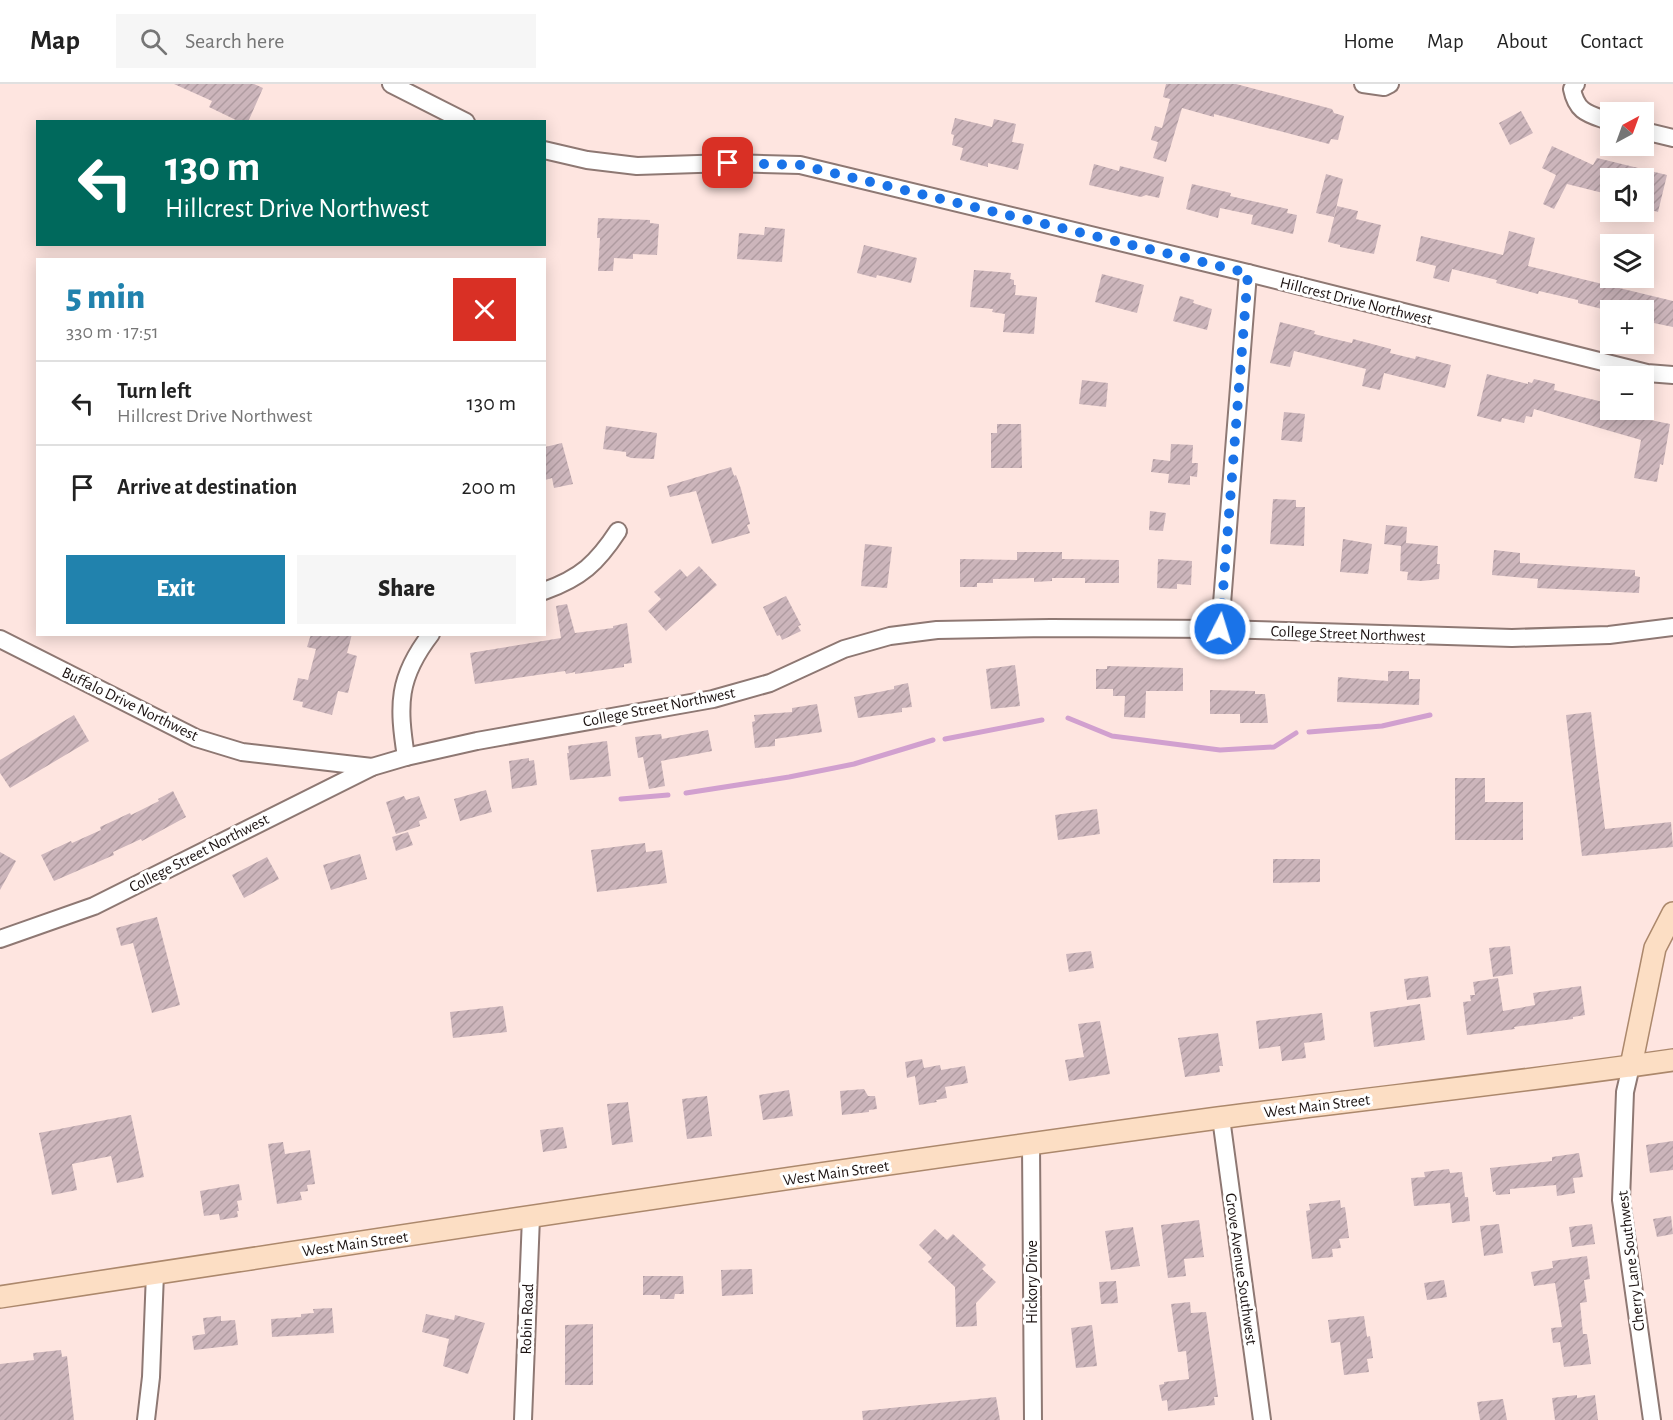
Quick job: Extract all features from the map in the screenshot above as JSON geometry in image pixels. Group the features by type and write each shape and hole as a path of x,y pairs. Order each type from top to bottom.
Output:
{"main road":[{"path":"1630,1066 1655,948 1673,913"},
{"name":"West Main Street","path":"0,1297 531,1217 1221,1118 1673,1060"}],"street":[{"path":"391,84 462,120"},
{"path":"1363,84 1384,87 1390,84"},
{"path":"1576,84 1572,89 1575,103 1583,111 1600,118"},
{"path":"1654,133 1673,138"},
{"name":"Hillcrest Drive Northwest","path":"546,150 587,160 637,166 728,163 800,165 1248,273 1647,373 1673,375"},
{"path":"1220,629 1248,273"},
{"path":"546,590 582,573 601,557 618,531"},
{"name":"College Street Northwest","path":"0,939 94,906 372,768 406,757 477,741 713,699 770,683 844,649 890,636 937,630 1051,628 1220,629 1512,638 1610,635 1673,627"},
{"path":"406,757 401,727 406,672 430,636"},
{"name":"Buffalo Drive Northwest","path":"0,639 196,738 242,752 372,768"},
{"name":"Cherry Lane Southwest","path":"1630,1066 1625,1092 1621,1200 1652,1420"},
{"name":"Grove Avenue Southwest","path":"1221,1118 1262,1420"},
{"name":"Hickory Drive","path":"1031,1145 1033,1420"},
{"name":"Robin Road","path":"523,1420 531,1217"},
{"path":"147,1420 151,1377 154,1273"}],"building":[{"path":"174,84 254,84 263,88 249,120 236,120 209,107 212,101"},
{"path":"1166,84 1236,84 1332,109 1334,113 1344,116 1338,140 1331,139 1329,144 1182,108 1166,162 1153,158 1158,142 1151,140 1155,126 1162,128 1170,99 1163,97"},
{"path":"1521,111 1533,133 1510,145 1499,123"},
{"path":"955,118 992,127 994,119 1016,124 1012,142 1024,144 1018,170 988,163 988,167 960,160 963,148 952,145 954,135 951,134"},
{"path":"1552,146 1593,165 1597,158 1638,168 1600,168 1600,192 1567,184 1554,209 1543,204 1556,175 1542,168"},
{"path":"1094,164 1119,171 1120,166 1164,177 1159,198 1146,195 1141,197 1089,185"},
{"path":"1654,172 1667,175 1658,212 1654,211"},
{"path":"1326,174 1343,179 1334,217 1316,213"},
{"path":"1192,184 1231,193 1230,196 1288,209 1287,213 1297,215 1293,234 1251,224 1253,215 1220,208 1218,218 1186,209"},
{"path":"1337,206 1358,211 1356,219 1381,225 1374,254 1340,247 1340,245 1328,242"},
{"path":"598,218 650,220 650,223 659,224 657,255 633,254 633,259 614,258 613,271 598,271 600,238 597,238"},
{"path":"765,227 785,229 782,262 737,259 739,233 764,235"},
{"path":"1509,231 1535,238 1528,266 1600,283 1600,288 1619,288 1673,301 1673,327 1654,323 1654,300 1600,300 1600,308 1578,303 1578,300 1539,291 1538,294 1496,283 1497,280 1452,269 1449,282 1433,278 1436,266 1416,261 1421,236 1503,255"},
{"path":"864,245 917,258 911,283 857,273"},
{"path":"974,270 1011,273 1010,279 1014,280 1014,285 1016,285 1015,295 1037,297 1034,334 1003,332 1005,314 992,312 993,309 970,307"},
{"path":"1102,274 1144,285 1137,313 1095,302"},
{"path":"1180,296 1212,309 1207,330 1173,321"},
{"path":"1280,322 1315,331 1314,334 1352,343 1353,339 1391,349 1390,353 1415,359 1416,356 1451,365 1445,388 1384,373 1380,390 1362,386 1366,369 1294,351 1290,367 1270,363"},
{"path":"1487,374 1528,384 1534,379 1555,384 1554,390 1600,401 1600,420 1650,420 1670,424 1663,465 1660,464 1657,482 1634,478 1641,440 1534,409 1532,417 1526,416 1524,423 1502,418 1501,422 1477,416"},
{"path":"1082,380 1108,383 1106,407 1079,404"},
{"path":"1284,412 1305,414 1302,442 1281,440"},
{"path":"997,424 1021,424 1022,468 991,468 991,433 997,433"},
{"path":"606,426 657,433 654,459 631,458 626,456 626,452 603,449"},
{"path":"562,443 573,484 554,488 552,478 546,480 546,447"},
{"path":"1171,444 1193,445 1192,463 1198,463 1197,477 1190,476 1190,485 1168,483 1169,474 1151,472 1153,459 1170,461"},
{"path":"731,467 741,489 750,524 747,525 750,533 712,544 696,491 670,497 667,486"},
{"path":"1273,499 1296,500 1296,507 1305,507 1304,546 1270,544"},
{"path":"1150,511 1166,513 1163,531 1149,530"},
{"path":"1386,525 1407,527 1406,543 1438,546 1439,579 1407,580 1408,572 1400,571 1401,546 1384,544"},
{"path":"1343,539 1372,544 1368,574 1340,572"},
{"path":"865,544 892,547 887,588 861,586"},
{"path":"1494,550 1520,553 1520,563 1635,570 1635,576 1640,577 1639,593 1537,588 1538,579 1492,575"},
{"path":"1017,552 1062,552 1062,559 1119,560 1119,583 1085,583 1085,578 1052,578 1052,581 1034,582 1034,578 993,579 993,583 977,583 977,587 960,587 960,559 1017,560"},
{"path":"1158,559 1192,561 1191,585 1177,584 1177,589 1157,588"},
{"path":"699,566 717,585 666,631 648,611 661,599 654,592 680,569 687,577"},
{"path":"786,596 801,625 798,626 801,631 782,640 780,635 777,636 763,607"},
{"path":"567,604 575,633 613,628 613,626 627,623 632,663 624,664 624,667 575,674 575,672 566,674 565,671 475,684 470,653 561,638 556,606"},
{"path":"310,636 351,636 347,653 357,656 348,693 338,691 332,715 302,707 303,702 293,700 298,678 308,680 316,649 307,647"},
{"path":"1015,665 1020,706 991,709 986,669"},
{"path":"1107,666 1183,668 1183,691 1146,691 1145,718 1124,717 1125,696 1113,696 1113,689 1096,689 1096,669 1107,669"},
{"path":"1388,671 1409,671 1409,679 1420,679 1419,705 1337,702 1338,677 1388,681"},
{"path":"908,683 912,707 902,708 902,712 858,718 854,697 894,689 894,686"},
{"path":"1210,690 1255,691 1255,694 1265,694 1268,723 1240,723 1240,714 1210,714"},
{"path":"817,704 822,732 775,739 775,746 755,748 752,722 755,721 754,715 792,712 792,708"},
{"path":"1591,712 1605,829 1671,822 1673,847 1582,856 1566,715"},
{"path":"74,715 89,741 10,788 0,773 0,760"},
{"path":"708,730 712,751 661,761 665,786 649,789 643,757 638,758 635,737 661,734 662,739"},
{"path":"607,741 611,776 570,780 568,746"},
{"path":"529,758 529,761 534,760 537,785 512,789 509,761"},
{"path":"1455,778 1485,778 1485,802 1523,802 1523,840 1455,840"},
{"path":"486,790 492,812 460,821 454,799"},
{"path":"173,791 186,817 142,841 141,839 113,852 114,855 54,881 41,855 101,830 100,827 130,813 131,815"},
{"path":"404,796 406,800 419,796 427,818 419,821 420,826 396,834 386,802"},
{"path":"1097,809 1100,834 1058,840 1055,815"},
{"path":"408,832 413,845 396,851 392,837"},
{"path":"645,843 646,852 662,850 667,883 597,892 591,850"},
{"path":"0,852 16,861 0,890"},
{"path":"360,854 367,879 331,890 323,865"},
{"path":"267,857 279,879 244,898 232,875"},
{"path":"1273,859 1320,859 1320,882 1273,883"},
{"path":"157,917 180,1005 152,1013 133,943 121,946 116,928"},
{"path":"1510,946 1513,974 1493,977 1489,948"},
{"path":"1091,951 1094,968 1069,972 1066,954"},
{"path":"1428,976 1431,997 1407,1000 1404,979"},
{"path":"1498,978 1503,1011 1535,1005 1533,993 1581,986 1585,1015 1573,1017 1573,1019 1514,1027 1515,1029 1467,1035 1463,1002 1471,1001 1470,995 1475,995 1473,982"},
{"path":"1420,1004 1425,1040 1374,1047 1370,1012"},
{"path":"503,1006 507,1032 453,1038 450,1012"},
{"path":"1322,1013 1325,1040 1304,1043 1306,1058 1282,1061 1280,1046 1259,1049 1256,1021"},
{"path":"1100,1021 1110,1074 1069,1081 1065,1060 1084,1057 1078,1024"},
{"path":"1218,1033 1223,1066 1219,1066 1220,1072 1185,1077 1178,1038"},
{"path":"922,1059 924,1068 940,1065 941,1070 965,1066 968,1083 945,1087 947,1098 919,1105 915,1076 907,1078 905,1062"},
{"path":"864,1089 868,1096 875,1096 877,1109 842,1115 840,1091"},
{"path":"789,1090 793,1116 763,1120 759,1095"},
{"path":"707,1096 712,1136 687,1139 682,1099"},
{"path":"628,1102 633,1142 612,1145 607,1104"},
{"path":"131,1115 144,1177 117,1183 111,1156 72,1164 77,1190 52,1195 39,1133"},
{"path":"563,1127 567,1148 543,1152 540,1130"},
{"path":"1673,1141 1673,1170 1650,1173 1646,1145"},
{"path":"283,1142 285,1154 310,1150 315,1184 307,1185 308,1191 300,1192 302,1200 277,1204 268,1144"},
{"path":"1579,1153 1583,1177 1573,1178 1575,1193 1557,1196 1556,1185 1510,1189 1510,1194 1496,1195 1495,1191 1493,1192 1490,1168 1552,1161 1552,1157"},
{"path":"1449,1169 1450,1173 1462,1172 1465,1197 1468,1197 1470,1221 1452,1223 1450,1203 1414,1206 1411,1178 1425,1177 1424,1172"},
{"path":"239,1184 242,1200 237,1201 238,1217 220,1220 219,1214 204,1216 200,1191"},
{"path":"1340,1200 1341,1208 1345,1207 1349,1238 1339,1239 1341,1248 1332,1249 1333,1257 1312,1259 1306,1211 1310,1210 1309,1204"},
{"path":"1671,1216 1673,1234 1657,1237 1653,1219"},
{"path":"1199,1220 1204,1257 1184,1259 1186,1276 1168,1278 1161,1225"},
{"path":"1499,1224 1503,1253 1484,1256 1480,1226"},
{"path":"1592,1224 1595,1244 1572,1247 1569,1227"},
{"path":"1133,1227 1140,1266 1111,1270 1105,1231"},
{"path":"935,1229 947,1240 953,1234 986,1265 982,1269 996,1282 976,1303 977,1326 956,1327 955,1287 928,1262 932,1258 919,1245"},
{"path":"1587,1256 1590,1279 1584,1280 1587,1302 1580,1303 1583,1334 1587,1334 1591,1364 1564,1367 1560,1342 1553,1343 1551,1328 1562,1327 1555,1283 1534,1286 1531,1272 1553,1268 1552,1261"},
{"path":"752,1269 753,1294 722,1296 721,1270"},
{"path":"643,1276 683,1276 684,1294 675,1294 674,1299 660,1299 660,1295 643,1295"},
{"path":"1444,1280 1447,1297 1427,1300 1424,1283"},
{"path":"1116,1281 1118,1303 1101,1304 1099,1282"},
{"path":"1190,1302 1191,1313 1206,1312 1218,1397 1214,1397 1215,1405 1168,1411 1167,1400 1162,1401 1159,1385 1164,1382 1189,1379 1186,1351 1178,1352 1171,1304"},
{"path":"332,1308 334,1333 272,1337 271,1319 301,1317 301,1314 314,1313 313,1309"},
{"path":"426,1314 454,1320 455,1315 485,1323 468,1374 443,1366 449,1339 422,1332"},
{"path":"221,1316 221,1321 235,1320 238,1345 194,1350 192,1336 205,1334 203,1318"},
{"path":"1364,1316 1373,1358 1367,1359 1369,1372 1344,1375 1340,1342 1331,1343 1328,1320"},
{"path":"593,1324 593,1385 565,1385 565,1325"},
{"path":"1092,1325 1097,1366 1076,1368 1071,1328"},
{"path":"61,1350 62,1357 67,1356 74,1420 0,1420 0,1364 34,1360 33,1353"},
{"path":"1577,1395 1577,1398 1595,1395 1598,1420 1555,1420 1552,1398"},
{"path":"996,1397 1000,1420 863,1420 862,1411"},
{"path":"1503,1399 1507,1420 1480,1420 1477,1402"}],"waterway":[{"path":"1309,732 1382,726 1430,715"},
{"path":"1068,718 1112,736 1220,750 1274,747 1296,733"},
{"path":"945,739 1042,720"},
{"path":"686,793 854,764 933,740"},
{"path":"621,799 668,795"}],"route":[{"path":"728,163 800,165 1248,273 1220,629"}]}
